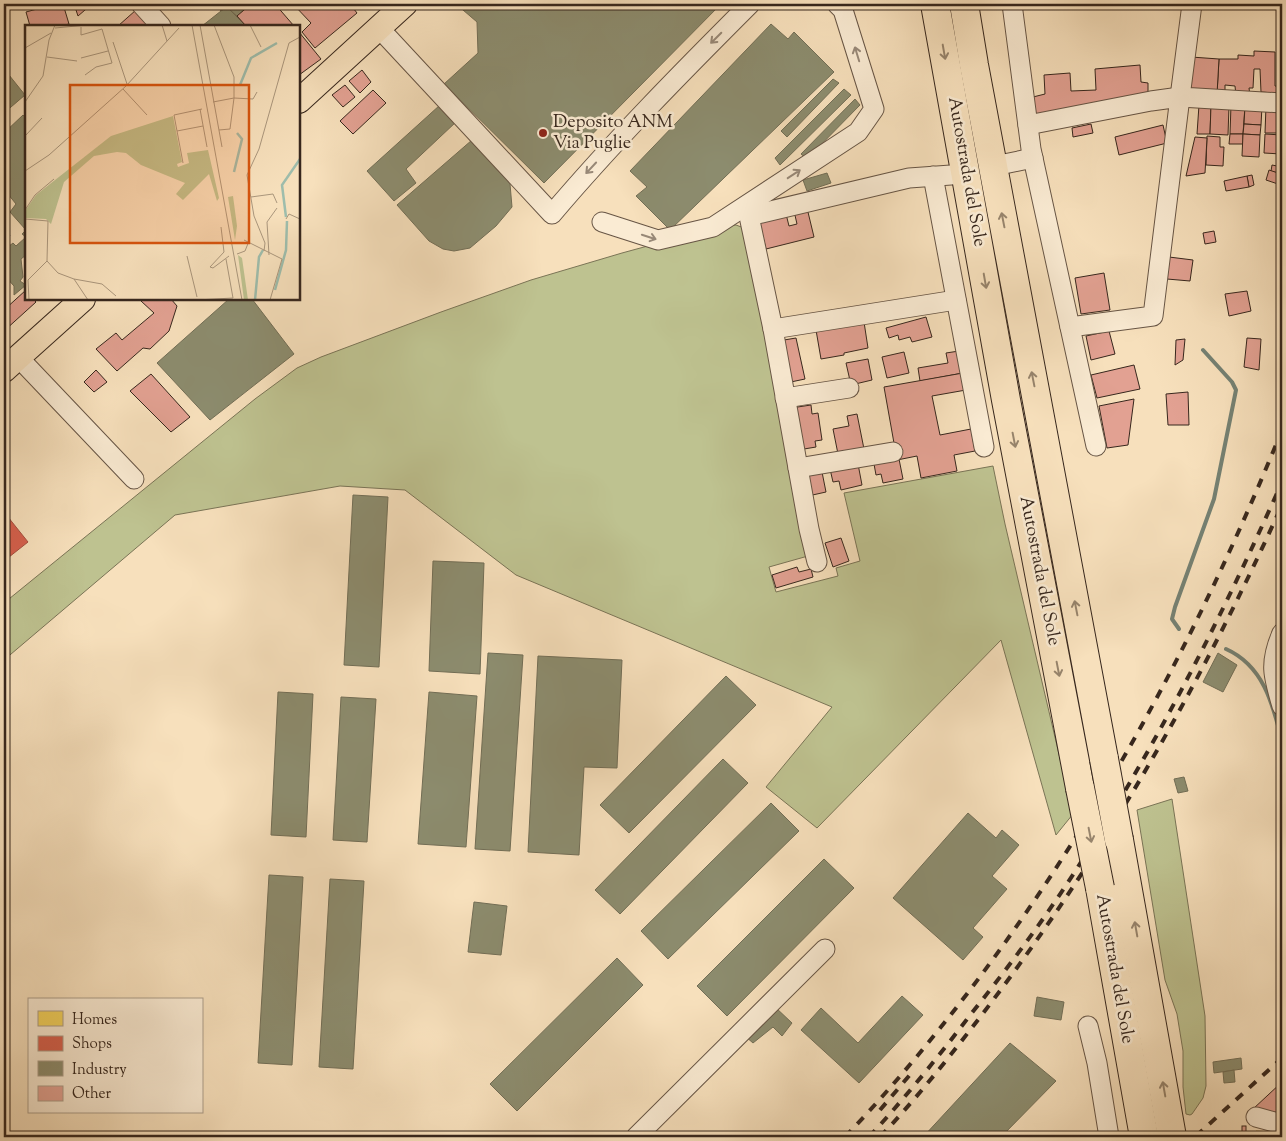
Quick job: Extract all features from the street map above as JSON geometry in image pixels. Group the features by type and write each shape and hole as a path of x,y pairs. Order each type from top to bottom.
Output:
{"highway":[{"name":"Autostrada del Sole","path":"935,4 1006,400 1100,888 1144,1137"},
{"name":"Autostrada del Sole","path":"964,4 1172,1137"}],"main road":[{"path":"300,101 405,4"},
{"path":"11,363 82,300"}],"street":[{"path":"141,4 160,25"},
{"path":"379,28 552,214 592,167 750,4"},
{"path":"602,222 658,240 713,227 858,132 874,109 843,10 837,4"},
{"path":"1012,4 1033,158 1096,446"},
{"path":"1070,328 1153,316 1192,4"},
{"path":"1028,125 1180,97 1282,103"},
{"path":"1004,164 1033,158"},
{"path":"817,562 773,330 749,216 909,178 942,175 956,300 984,447"},
{"path":"773,330 956,300"},
{"path":"11,363 134,479"},
{"path":"785,398 849,388"},
{"path":"798,468 893,452"},
{"path":"1282,633 1275,650 1272,669 1282,706"},
{"path":"636,1137 825,949"},
{"path":"1088,1026 1097,1063 1109,1137"},
{"path":"1256,1117 1282,1124"}],"green space":[{"path":"736,225 744,228 808,556 769,567 776,592 838,576 836,568 860,561 844,493 993,466 1073,814 1056,835 1001,640 817,828 766,787 832,707 516,575 405,490 340,486 175,515 4,660 4,603 255,399 297,368 321,357 531,280 721,226"},
{"path":"1172,799 1205,1016 1206,1086 1203,1098 1190,1115 1186,1114 1183,1087 1183,1051 1177,1014 1165,980 1137,810"}],"building: Homes":[{"path":"1256,1131 1270,1132 1270,1137 1255,1137"}],"building: Shops":[{"path":"4,512 28,542 4,561"}],"building: Industry":[{"path":"215,4 251,4 237,16 227,7 221,11"},
{"name":"Deposito ANM Via Puglie","path":"456,4 721,4 544,183 444,84 478,53 477,22"},
{"path":"227,7 245,25 203,25"},
{"path":"771,24 788,39 794,32 834,72 670,230 636,196 647,187 630,171"},
{"path":"5,70 25,95 4,113 4,72"},
{"path":"833,79 839,83 787,137 781,131"},
{"path":"844,89 851,95 780,165 775,158"},
{"path":"855,99 860,105 807,159 801,154"},
{"path":"440,105 456,122 406,169 416,183 394,201 367,171"},
{"path":"23,115 25,117 25,229 10,212 16,204 4,189 4,133"},
{"path":"472,140 507,177 510,184 512,207 496,226 470,248 454,251 443,249 429,241 397,205"},
{"path":"827,173 831,183 807,191 803,180"},
{"path":"4,224 10,236 4,240"},
{"path":"25,238 25,256 21,259 23,277 20,281 25,286 14,295 14,286 4,275 4,250 13,243 16,246"},
{"path":"228,300 253,300 294,354 210,420 157,363"},
{"path":"353,495 388,497 379,667 344,665"},
{"path":"433,561 484,563 480,674 429,671"},
{"path":"488,653 523,655 510,851 475,849"},
{"path":"1218,653 1237,665 1223,692 1203,682"},
{"path":"538,656 622,660 617,768 584,767 579,855 528,852"},
{"path":"726,676 756,705 629,833 600,805"},
{"path":"278,692 313,694 306,837 271,835"},
{"path":"429,692 477,696 466,847 418,844"},
{"path":"341,697 376,699 367,842 333,840"},
{"path":"723,759 748,783 620,914 595,890"},
{"path":"1184,777 1188,791 1178,793 1174,779"},
{"path":"771,803 799,831 668,959 641,931"},
{"path":"968,813 996,838 1002,830 1019,845 992,876 1007,889 973,928 983,937 963,960 893,898"},
{"path":"824,859 854,888 727,1016 697,986"},
{"path":"269,875 303,877 292,1065 258,1063"},
{"path":"330,879 364,881 353,1069 319,1067"},
{"path":"474,902 507,906 501,955 468,952"},
{"path":"617,958 643,985 517,1111 490,1084"},
{"path":"902,996 923,1015 859,1083 801,1030 821,1008 858,1043"},
{"path":"1037,997 1064,1002 1061,1020 1034,1016"},
{"path":"774,1006 792,1023 782,1036 773,1027 753,1043 745,1036"},
{"path":"1010,1043 1056,1081 1001,1137 923,1137"},
{"path":"1241,1058 1242,1069 1214,1073 1213,1062"},
{"path":"1234,1070 1235,1082 1224,1083 1223,1072"}],"building: Other":[{"path":"36,4 63,4 69,24 30,25 26,12 37,9"},
{"path":"74,4 92,4 78,16"},
{"path":"251,4 275,4 293,25 245,25 237,16"},
{"path":"293,4 321,4 325,9 332,4 350,4 357,13 315,48 302,32 311,23"},
{"path":"136,10 148,25 119,25"},
{"path":"300,33 321,59 300,74"},
{"path":"1254,51 1275,52 1275,86 1282,87 1282,97 1274,93 1261,92 1260,69 1254,69 1253,88 1249,88 1250,96 1236,96 1235,86 1225,85 1225,94 1217,94 1219,59 1238,59 1238,55 1254,56"},
{"path":"1191,57 1219,59 1217,94 1189,92"},
{"path":"1140,65 1141,82 1148,83 1148,97 1031,115 1029,98 1045,94 1044,75 1070,73 1071,91 1096,90 1095,69"},
{"path":"362,70 371,82 360,93 349,81"},
{"path":"345,85 355,97 343,107 332,95"},
{"path":"373,90 386,103 353,134 340,121"},
{"path":"1199,105 1211,105 1210,134 1197,134"},
{"path":"1211,105 1229,106 1228,135 1210,134"},
{"path":"1231,105 1245,106 1243,134 1230,134"},
{"path":"1245,106 1262,106 1261,125 1244,124"},
{"path":"1266,106 1282,106 1282,133 1265,133"},
{"path":"1091,124 1093,133 1073,137 1072,128"},
{"path":"1244,124 1261,125 1260,135 1243,134"},
{"path":"1163,125 1167,143 1119,155 1115,137"},
{"path":"1230,134 1243,134 1243,144 1229,144"},
{"path":"1243,134 1260,135 1259,157 1242,156"},
{"path":"1265,134 1282,135 1281,154 1264,153"},
{"path":"1207,136 1220,137 1220,147 1224,147 1223,166 1206,165"},
{"path":"1195,137 1207,138 1205,173 1186,176"},
{"path":"1272,165 1282,167 1281,174 1271,171"},
{"path":"1269,170 1281,174 1278,184 1266,180"},
{"path":"1252,175 1254,185 1249,187 1247,176"},
{"path":"1247,176 1249,187 1226,191 1224,181"},
{"path":"807,208 814,237 766,249 759,221 786,214 789,226 797,224 794,211"},
{"path":"1214,231 1216,242 1205,244 1203,233"},
{"path":"1169,257 1193,260 1190,281 1167,279"},
{"path":"1104,273 1110,310 1081,314 1075,278"},
{"path":"25,291 25,300 34,300 36,302 4,331 4,310"},
{"path":"1247,291 1251,311 1229,316 1225,294"},
{"path":"172,300 177,306 169,331 150,349 143,348 117,371 96,349 116,333 122,340 154,313 141,301"},
{"path":"926,317 932,337 912,342 910,337 899,340 898,335 889,338 886,328"},
{"path":"864,322 868,348 821,359 816,330"},
{"path":"1109,331 1115,354 1091,360 1086,336"},
{"path":"796,338 805,379 786,383 778,341"},
{"path":"1247,338 1261,339 1259,370 1244,367"},
{"path":"1185,339 1183,360 1175,365 1176,340"},
{"path":"959,351 963,373 920,381 918,368 948,363 946,353"},
{"path":"904,352 909,373 887,378 882,357"},
{"path":"868,359 872,380 851,385 846,363"},
{"path":"1134,365 1140,389 1097,398 1091,375"},
{"path":"96,370 107,382 94,392 84,382"},
{"path":"963,373 966,390 932,396 940,435 971,429 975,451 954,455 957,471 921,478 917,456 897,460 884,387"},
{"path":"151,374 190,417 171,432 130,391"},
{"path":"1188,392 1189,425 1168,425 1166,394"},
{"path":"1134,399 1128,445 1107,448 1099,406"},
{"path":"811,405 812,414 818,413 822,440 815,441 816,447 798,450 791,408"},
{"path":"857,414 864,449 838,454 833,429 849,426 847,416"},
{"path":"899,459 903,479 883,483 881,474 876,475 874,464"},
{"path":"858,464 862,485 841,490 839,481 833,482 830,469"},
{"path":"822,472 826,492 808,496 804,475"},
{"path":"841,538 849,561 833,567 825,543"},
{"path":"797,567 799,572 811,569 813,577 776,588 772,575"},
{"path":"1282,1082 1282,1104 1279,1116 1253,1109"},
{"path":"1242,1126 1246,1126 1246,1135 1242,1135"}],"waterway":[{"path":"1179,629 1172,619 1214,499 1236,390 1232,382 1203,350"},
{"path":"1226,649 1250,665 1258,676 1275,714 1282,741"}],"railway":[{"path":"845,1137 914,1059 979,978 1040,892 1096,804 1148,713 1197,620 1241,526 1282,430"},
{"path":"869,1137 922,1077 1001,976 1043,919 1083,859 1138,768 1190,674 1282,482"},
{"path":"880,1137 934,1076 984,1012 1070,892 1110,830 1184,703 1251,572 1282,505"},
{"path":"1196,1136 1282,1058"},
{"path":"880,1110 914,1070"}],"place":[{"name":"Deposito ANM Via Puglie","path":"543,133"}]}
